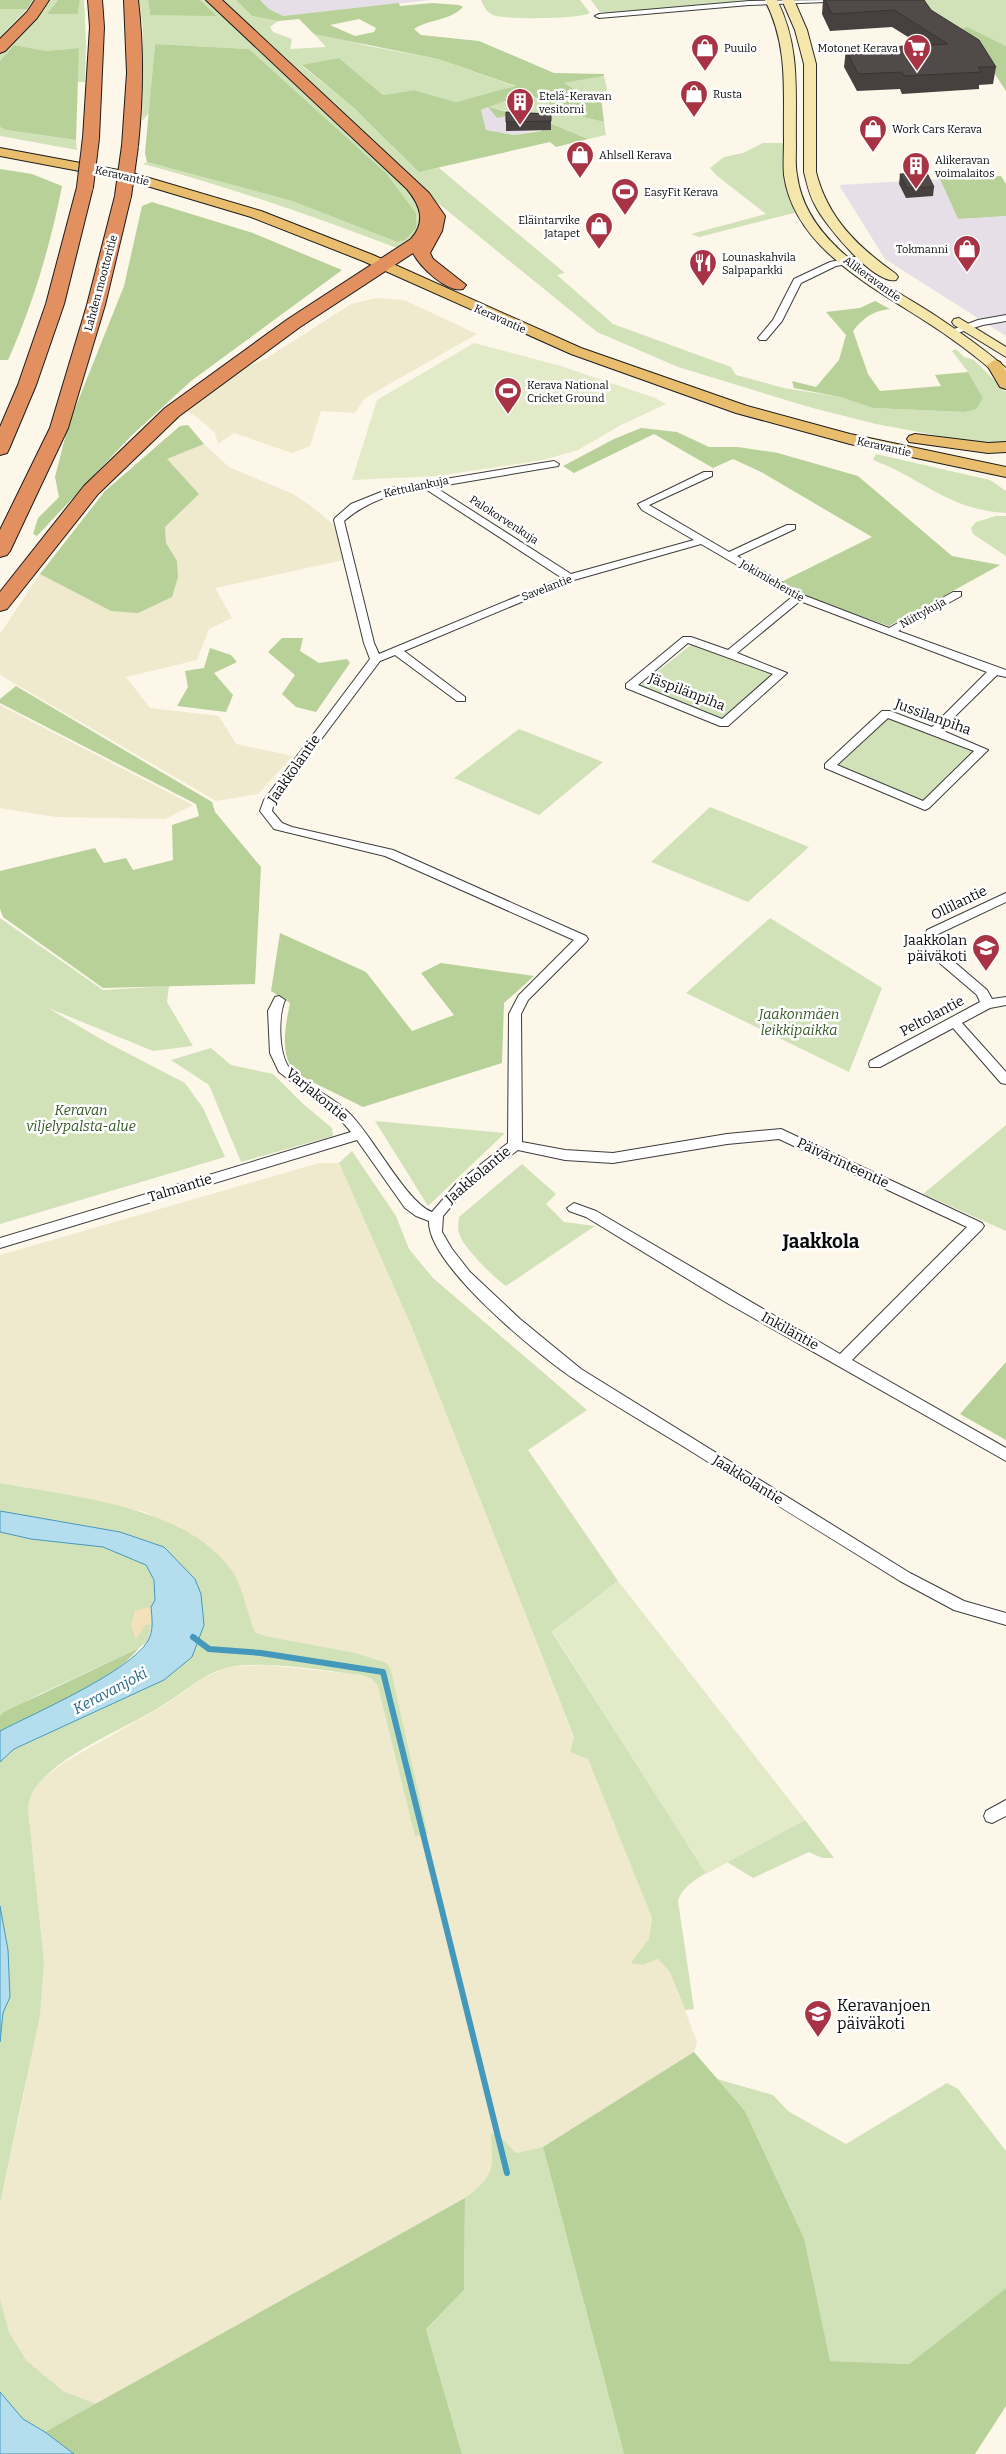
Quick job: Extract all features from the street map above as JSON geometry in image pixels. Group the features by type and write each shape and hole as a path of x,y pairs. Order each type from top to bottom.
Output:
{"highway":[{"path":"0,48 32,15 42,0"},
{"path":"0,449 27,386 55,304 85,187 91,138 97,28 95,0"},
{"name":"Lahden moottoritie","path":"0,551 59,428 96,305 123,196 136,85 135,29 130,0"},
{"path":"213,0 423,197 434,210 437,223 422,249 422,257 457,285"},
{"path":"0,605 91,490 172,412 294,323 418,243 430,225 430,209 423,197"}],"main road":[{"name":"Keravantie","path":"0,141 102,159 195,182 293,213 349,234 392,261 515,326 637,373 766,417 911,446 1006,459"},
{"name":"Keravantie","path":"0,152 74,165 178,190 392,261 457,285 521,316 673,373 773,405 1006,472"},
{"path":"1000,370 1006,384"},
{"path":"911,446 1006,447"},
{"path":"911,446 946,466 988,475 1006,483"}],"street":[{"path":"599,16 772,1 826,0"},
{"name":"Alikeravantie","path":"772,1 781,23 791,64 791,178 800,207 808,220 845,261 951,332 1000,370"},
{"name":"Alikeravantie","path":"789,1 808,51 810,64 810,149 813,187 823,212 850,244 865,258 902,285 1006,353"},
{"path":"763,338 776,321 797,281 833,264 865,258"},
{"path":"951,332 981,322 1006,318"},
{"name":"Kettulankuja","path":"376,659 369,643 339,520 355,506 395,490 554,464"},
{"name":"Jokimiehentie","path":"708,474 643,504 646,508 799,598 1006,674"},
{"name":"Palokorvenkuja","path":"424,484 570,578"},
{"path":"729,556 791,527"},
{"name":"Savelantie","path":"397,651 506,603 570,578 702,541"},
{"name":"Niittykuja","path":"889,632 956,594"},
{"path":"730,654 799,598"},
{"name":"Jäspilänpiha","path":"687,639 730,654 781,673 724,724 630,686 687,639"},
{"path":"376,659 397,651 461,699"},
{"name":"Jaakkolantie","path":"376,659 268,802 266,811 278,826 288,830 388,853 582,939 523,998 515,1014 515,1145 500,1159 462,1186 443,1205 434,1218 434,1234 448,1257 510,1318 576,1373 905,1576 960,1606 1006,1619"},
{"path":"934,731 994,671"},
{"name":"Jussilanpiha","path":"886,713 934,731 982,750 925,806 829,766 886,713"},
{"name":"Ollilantie","path":"987,1004 983,993 933,951 928,943 931,933 1006,897"},
{"name":"Varjakontie","path":"279,1000 274,1012 276,1053 285,1072 344,1116 360,1134 410,1205 421,1213 434,1218"},
{"name":"Peltolantie","path":"876,1064 987,1004 1006,1001"},
{"path":"954,1021 1006,1080"},
{"name":"Talmantie","path":"0,1243 360,1134"},
{"name":"Päivärinteentie","path":"515,1145 565,1156 613,1158 727,1139 781,1134 977,1226 842,1361"},
{"name":"Inkiläntie","path":"574,1208 591,1214 732,1299 1006,1455"}],"shaded area":[{"path":"260,0 431,0 283,16 269,9"},
{"path":"488,107 516,114 543,129 514,135 486,130 481,110"},
{"path":"940,179 958,219 1006,216 1006,336 885,259 839,185"},
{"path":"377,298 404,300 477,334 365,398 355,413 321,411 310,446 292,453 234,433 218,444 215,433 198,418 185,410 242,369 267,358 351,304"},
{"path":"204,444 229,467 293,494 334,525 344,560 215,588 232,618 209,629 197,660 126,677 150,708 219,716 236,744 293,756 258,794 216,801 0,675 0,634 40,574 111,611 178,577 177,561 166,543 165,527 199,494 166,459"},
{"path":"0,705 193,805 165,819 56,817 0,808"},
{"path":"319,1163 339,1163 413,1330 574,1738 570,1752 588,1759 652,1918 649,1939 641,1953 643,1965 658,1959 670,1972 697,2042 694,2052 685,2059 543,2147 516,2153 497,2133 493,2169 483,2184 465,2198 126,2394 111,2401 96,2404 63,2391 27,2361 9,2332 0,2299 0,2204 24,2094 44,1961 28,1809 29,1796 40,1781 63,1763 168,1703 203,1678 228,1667 265,1665 362,1675 372,1679 378,1686 428,1833 391,1670 387,1663 356,1653 265,1636 255,1632 231,1569 198,1539 145,1512 0,1483 0,1255"}],"green space":[{"path":"0,0 33,0 27,9 0,9"},
{"path":"47,0 58,0 47,14 78,14 80,0 84,0 85,82 77,82 79,48 46,51 14,45 0,61 0,54 37,15"},
{"path":"58,0 80,0 78,14 47,14"},
{"path":"139,0 148,0 150,15 216,15 200,0 208,0 419,201 426,213 411,241 401,247 394,247 270,202 143,164 147,162 292,201 397,242 416,213 387,174 249,49 155,44 149,113 142,121 143,29"},
{"path":"148,0 200,0 217,16 150,15"},
{"path":"216,0 236,0 252,16 278,21 270,27 273,32 292,39 290,49 326,47 314,34 318,33 368,46 438,59 517,87 456,102 414,90 383,95 339,58 302,66 354,108 419,171 439,168 565,273 557,275 613,324 731,367 736,375 784,388 840,397 873,408 964,412 983,398 968,372 952,351 956,349 964,357 974,360 1006,392 1006,442 967,441 876,424 809,407 678,367 597,332 428,195"},
{"path":"236,0 260,0 269,9 283,16 399,3 400,6 432,3 459,5 463,7 458,12 414,29 421,35 479,41 554,73 604,74 604,76 564,83 581,93 569,98 573,100 584,101 599,96 601,98 604,122 571,114 527,93 489,107 516,114 497,118 488,107 481,110 486,130 514,135 541,131 545,121 588,139 556,147 550,142 419,172 354,108 302,65 339,58 383,95 414,90 456,102 516,86 438,59 314,34 299,19 278,21 252,16","holes":["359,19 376,28 374,32 355,36 330,25"]},
{"path":"481,0 580,0 590,13 558,18 500,17 489,12"},
{"path":"591,0 745,0 614,14 600,12"},
{"path":"922,0 1006,0 1006,46 993,40 950,31 940,25"},
{"path":"0,9 27,9 0,37"},
{"path":"967,27 1006,46 1006,91 984,57 950,33"},
{"path":"155,44 249,49 387,174 416,213 416,228 405,240 397,242 292,201 147,162 145,153"},
{"path":"14,45 46,51 79,48 76,140 6,130 0,127 0,61"},
{"path":"604,76 607,89 601,98 585,91 581,93 564,83"},
{"path":"527,93 571,114 604,122 606,135 588,139 534,116 488,107"},
{"path":"0,127 6,130 76,140 77,150 0,136"},
{"path":"763,143 785,143 798,212 699,237 691,234 766,214 716,175 710,168 724,157 743,153"},
{"path":"0,169 32,174 62,186 40,275 8,360 0,360"},
{"path":"1001,176 1006,184 1006,216 958,219 940,179"},
{"path":"152,202 253,233 342,270 191,381 131,436 37,536 33,534 38,518 59,497 55,477 68,426 124,286 142,206"},
{"path":"875,301 890,309 879,311 869,316 853,331 868,374 880,391 941,386 935,375 968,372 983,398 976,409 964,412 873,408 840,397 794,388 792,381 816,387 839,360 846,335 826,312 860,308"},
{"name":"Kerava National Cricket Ground","path":"474,343 561,366 655,398 666,404 621,425 578,450 543,460 437,476 352,480 377,400"},
{"path":"188,425 204,444 167,459 199,494 165,527 166,543 177,561 178,577 172,597 138,613 111,611 40,574 105,491 180,426"},
{"path":"641,428 677,432 709,447 738,447 778,453 858,476 952,556 1000,565 889,626 814,600 781,582 872,537 761,472 733,459 713,468 654,434 574,473 563,466 614,439"},
{"path":"876,454 990,480 1006,491 1006,513 967,506 951,499 873,460"},
{"path":"996,516 1006,516 1006,556 973,534 971,528 976,522"},
{"path":"282,638 303,638 300,651 319,663 347,659 350,663 316,712 296,707 282,694 295,675 268,652"},
{"path":"691,645 772,675 722,718 639,686"},
{"path":"210,648 231,655 237,662 214,673 233,695 226,712 177,706 188,687 185,671 204,668"},
{"path":"16,686 212,802 215,812 261,867 255,984 103,988 3,917 0,909 0,871 95,848 104,863 126,858 133,870 173,860 172,825 199,816 196,804 0,703 0,699"},
{"path":"888,718 976,752 924,801 837,764"},
{"path":"519,729 603,762 539,815 454,778"},
{"path":"710,807 809,847 748,902 651,862"},
{"name":"Keravan viljelypalsta-alue","path":"0,918 103,990 169,986 167,1002 193,1046 153,1051 48,1008 106,1042 185,1083 203,1108 225,1157 0,1224"},
{"name":"Jaakonmäen leikkipaikka","path":"770,918 882,988 849,1072 686,993"},
{"path":"280,933 366,972 412,1031 454,1015 421,973 441,963 534,976 504,1003 502,1063 363,1107 298,1074 289,1063 286,1055 285,1038 290,1003 271,991"},
{"path":"211,1048 231,1065 273,1074 302,1103 332,1128 333,1136 241,1162 209,1085 171,1060"},
{"path":"375,1121 505,1133 428,1206"},
{"path":"1006,1125 1006,1231 923,1194"},
{"path":"352,1151 396,1216 409,1249 433,1278 587,1410 528,1450 618,1581 552,1632 706,1873 805,1820 834,1858 822,1858 809,1852 753,1878 727,1862 698,1878 686,1888 678,1901 694,2009 685,2010 670,1972 658,1959 643,1965 631,1963 649,1939 652,1918 588,1759 570,1752 574,1737 413,1330 339,1163"},
{"path":"522,1164 556,1194 546,1204 564,1222 595,1226 506,1286 487,1269 461,1239 458,1231 459,1217"},
{"path":"1006,1362 1006,1440 960,1414"},
{"path":"0,1483 92,1499 124,1507 155,1517 184,1530 209,1547 230,1568 241,1590 255,1632 265,1636 356,1653 387,1663 391,1670 428,1834 415,1836 378,1686 372,1679 362,1675 277,1665 244,1665 221,1669 205,1677 153,1711 83,1749 52,1770 35,1788 28,1805 44,1961 40,2015 0,2204 0,2042 3,2013 10,1997 8,1950 0,1906 0,1762 14,1749 164,1680 164,1547 120,1532 0,1511"},
{"path":"0,1532 31,1539 103,1547 146,1565 154,1580 155,1601 148,1641 139,1648 38,1695 0,1716"},
{"path":"618,1581 805,1820 706,1874 552,1631"},
{"path":"139,1648 127,1661 94,1684 0,1731 0,1716 4,1712"},
{"path":"694,2052 745,2111 804,2238 830,2361 909,2364 1006,2288 1006,2406 975,2454 624,2454 543,2147"},
{"path":"717,2079 773,2095 788,2111 846,2144 947,2083 958,2089 1006,2151 1006,2288 909,2364 829,2361 804,2238 745,2111"},
{"path":"497,2133 516,2153 543,2147 624,2454 462,2454 426,2329 464,2290 465,2198 487,2177 492,2164 491,2134"},
{"path":"465,2198 464,2290 426,2329 462,2454 74,2454 45,2432"},
{"path":"0,2299 9,2332 27,2361 63,2391 96,2404 45,2432 23,2419 0,2392"}],"sand":[{"path":"151,1607 152,1625 146,1624 136,1639 131,1626 135,1610"}],"water":[{"name":"Keravanjoki","path":"0,1511 120,1532 164,1547 195,1579 201,1594 204,1625 192,1657 164,1680 14,1749 0,1762 0,1731 80,1691 122,1666 138,1653 150,1637 152,1624 151,1607 155,1600 154,1580 146,1565 103,1547 31,1539 0,1532"},
{"path":"0,1906 8,1950 10,1997 3,2013 0,2042"},
{"path":"0,2392 23,2419 45,2432 74,2454 0,2454"}],"building":[{"path":"825,0 924,0 931,10 979,40 996,67 978,67 981,72 904,76 902,72 858,74 846,49 948,44 894,10 832,14"},
{"path":"506,112 551,114 551,121 506,122"},
{"path":"927,173 934,187 907,188 900,174"}],"waterway":[{"path":"193,1637 209,1649 261,1653 383,1672 507,2173"}],"place":[{"name":"Puuilo","path":"705,72"},
{"name":"Motonet Kerava","path":"917,72"},
{"name":"Rusta","path":"694,118"},
{"name":"Etelä-Keravan vesitorni","path":"520,126"},
{"name":"Work Cars Kerava","path":"873,153"},
{"name":"Ahlsell Kerava","path":"580,179"},
{"name":"Alikeravan voimalaitos","path":"916,190"},
{"name":"EasyFit Kerava","path":"625,216"},
{"name":"Eläintarvike Jatapet","path":"599,250"},
{"name":"Tokmanni","path":"967,273"},
{"name":"Lounaskahvila Salpaparkki","path":"703,287"},
{"name":"Kerava National Cricket Ground","path":"508,415"},
{"name":"Jaakkolan päiväkoti","path":"986,972"},
{"name":"Keravanjoen päiväkoti","path":"818,2038"}],"district":[{"name":"Jaakkola","path":"821,1241"}]}
